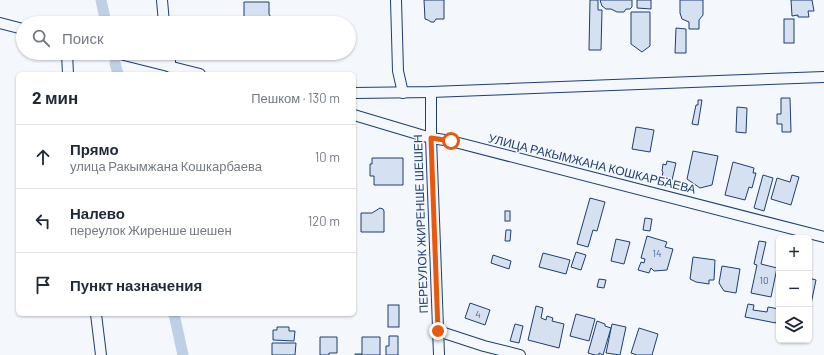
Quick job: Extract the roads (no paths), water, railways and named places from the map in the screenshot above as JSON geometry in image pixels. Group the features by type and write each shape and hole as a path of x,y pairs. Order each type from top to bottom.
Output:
{"street":[{"path":"162,0 163,16"},
{"path":"396,0 398,71 403,92"},
{"path":"0,23 16,27"},
{"path":"67,60 68,72"},
{"path":"143,60 191,72"},
{"path":"170,60 170,67"},
{"path":"356,93 431,92 824,77"},
{"name":"ПЕРЕУЛОК ЖИРЕНШЕ ШЕШЕН","path":"431,92 431,138 439,355"},
{"name":"УЛИЦА РАКЫМЖАНА КОШКАРБАЕВА","path":"356,116 431,138 451,141 824,237"},
{"path":"96,316 101,355"},
{"path":"438,331 484,346 520,355"}],"waterway":[{"path":"101,0 104,16"},
{"path":"115,63 117,72"},
{"path":"174,316 183,355"}]}
